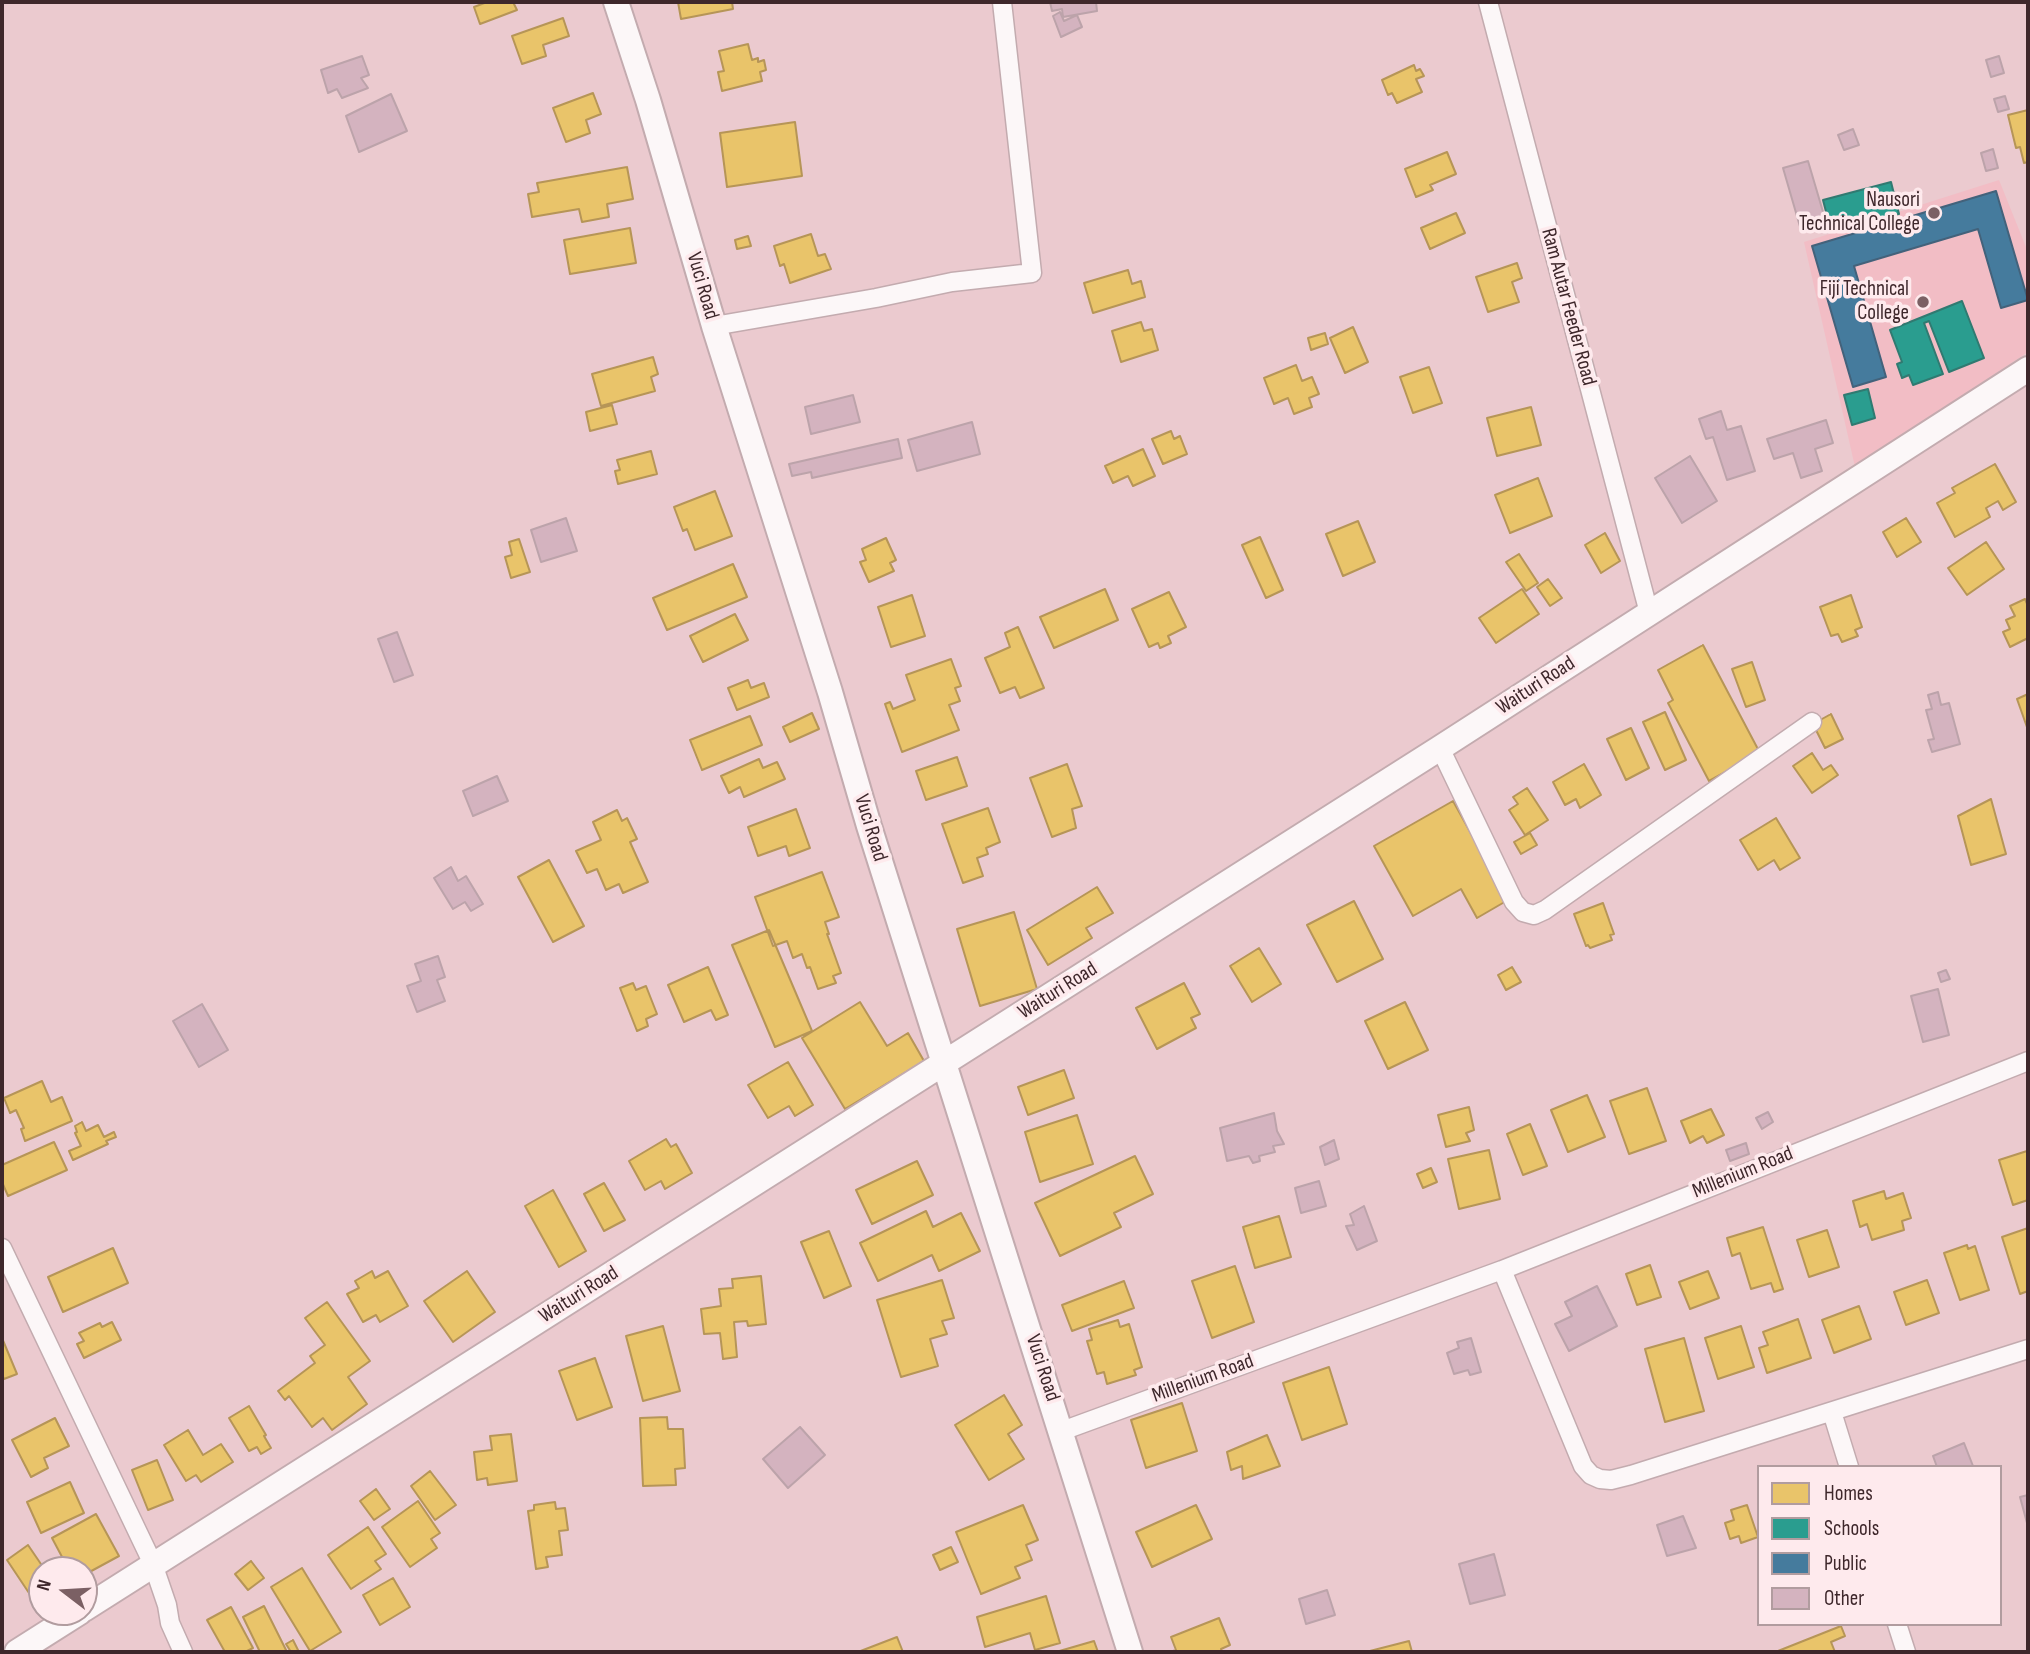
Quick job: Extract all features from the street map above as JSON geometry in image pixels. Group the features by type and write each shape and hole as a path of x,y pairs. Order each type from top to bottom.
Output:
{"main road":[{"name":"Vuci Road","path":"616,2 869,825 1130,1652"},
{"name":"Waituri Road","path":"98,1600 2027,373"},
{"path":"17,1652 57,1626"}],"street":[{"path":"714,326 952,282 1032,273 1002,2"},
{"name":"Ram Autar Feeder Road","path":"1488,2 1649,613"},
{"path":"1440,748 1514,902 1523,912 1534,915 1545,910 1812,722"},
{"name":"Millenium Road","path":"1062,1431 1502,1270 2028,1061"},
{"path":"2,1248 153,1564 167,1605 170,1623 183,1652"},
{"path":"1502,1270 1583,1466 1591,1475 1611,1480 2028,1349"},
{"path":"1832,1412 1848,1465"},
{"path":"1898,1626 1906,1652"}],"shaded area":[{"name":"Fiji Technical College","path":"1999,180 2028,252 2028,352 1855,467 1804,242"}],"building: Homes":[{"path":"487,2 513,2 517,10 480,24 474,7"},
{"path":"678,2 732,2 733,9 681,19"},
{"path":"563,18 569,36 543,45 546,56 522,64 512,36"},
{"path":"748,44 752,60 764,60 766,70 760,72 762,81 722,91 718,72 724,71 719,51"},
{"path":"1414,65 1416,71 1420,69 1424,76 1416,79 1422,92 1397,103 1392,93 1388,95 1382,80"},
{"path":"593,93 601,114 586,120 590,133 566,142 553,108"},
{"path":"2028,110 2028,162 2024,163 2020,147 2016,148 2008,115"},
{"path":"795,122 802,176 727,187 720,133"},
{"path":"1447,152 1456,174 1430,185 1433,190 1416,197 1405,169"},
{"path":"627,167 633,199 607,204 609,217 582,222 579,209 532,217 528,194 539,192 537,183"},
{"path":"1456,213 1465,233 1430,249 1421,228"},
{"path":"630,228 636,263 570,274 564,240"},
{"path":"811,234 818,256 825,254 831,269 790,283 784,264 780,266 774,246"},
{"path":"748,236 751,246 737,249 735,240"},
{"path":"1517,263 1522,278 1512,282 1519,302 1488,312 1476,277"},
{"path":"1128,270 1132,284 1141,281 1145,297 1093,313 1084,283"},
{"path":"1141,322 1144,331 1152,329 1158,350 1121,362 1112,331"},
{"path":"1353,327 1368,362 1345,373 1330,338"},
{"path":"1325,333 1328,344 1311,350 1308,338"},
{"path":"653,357 658,374 651,377 655,391 601,406 592,374"},
{"path":"1296,365 1302,381 1312,377 1319,394 1309,398 1312,407 1294,414 1288,398 1274,404 1264,378"},
{"path":"1429,367 1442,403 1413,413 1400,377"},
{"path":"612,405 617,424 590,431 586,412"},
{"path":"1531,407 1541,445 1497,456 1487,418"},
{"path":"1171,431 1174,439 1180,436 1187,454 1163,464 1152,439"},
{"path":"1143,449 1155,476 1133,486 1128,476 1113,483 1105,466"},
{"path":"651,451 657,474 618,484 615,471 620,470 617,460"},
{"path":"1995,464 2016,502 2003,510 1998,501 1986,508 1990,517 1955,537 1937,503 1955,493 1952,488"},
{"path":"1538,478 1552,516 1510,533 1495,495"},
{"path":"715,491 732,536 695,550 687,529 683,531 674,507"},
{"path":"1906,518 1921,542 1897,557 1883,532"},
{"path":"1358,521 1375,562 1343,576 1326,534"},
{"path":"1605,533 1620,561 1601,573 1585,545"},
{"path":"1260,537 1283,590 1266,598 1242,545"},
{"path":"886,538 896,560 890,563 894,571 869,582 860,562 866,560 862,549"},
{"path":"519,539 530,572 511,578 505,557 512,555 509,542"},
{"path":"1986,542 2004,569 1967,595 1948,568"},
{"path":"1519,554 1538,583 1526,591 1506,562"},
{"path":"733,564 747,597 667,630 653,598"},
{"path":"1548,579 1562,598 1550,606 1537,587"},
{"path":"1105,589 1118,620 1054,648 1040,617"},
{"path":"1522,589 1539,614 1496,643 1479,618"},
{"path":"1169,592 1186,627 1168,636 1171,643 1160,648 1158,643 1149,647 1132,609"},
{"path":"912,595 925,636 891,647 878,607"},
{"path":"1851,595 1862,627 1855,630 1858,636 1842,642 1838,634 1831,636 1820,607"},
{"path":"2025,599 2028,606 2028,638 2010,647 2003,632 2010,629 2006,620 2015,616 2010,606"},
{"path":"735,614 748,640 703,662 690,636"},
{"path":"1018,627 1044,688 1020,698 1015,687 1000,693 985,658 1010,647 1005,633"},
{"path":"1703,645 1760,753 1709,781 1668,703 1673,700 1658,670"},
{"path":"951,659 961,686 955,688 960,701 949,705 959,730 902,752 885,704 890,702 893,709 915,700 906,675"},
{"path":"1752,662 1765,700 1746,707 1732,669"},
{"path":"748,680 751,688 764,683 769,697 737,710 728,688"},
{"path":"2028,694 2028,730 2017,699"},
{"path":"1665,712 1686,760 1665,770 1643,722"},
{"path":"812,713 819,729 790,742 783,727"},
{"path":"1831,714 1843,739 1825,748 1813,724"},
{"path":"750,716 762,745 702,770 690,740"},
{"path":"1631,728 1649,768 1626,780 1607,739"},
{"path":"1812,753 1823,770 1831,765 1838,775 1812,793 1793,766"},
{"path":"957,757 967,786 926,800 916,771"},
{"path":"759,759 763,768 777,762 785,779 744,797 740,787 729,793 721,776"},
{"path":"1067,764 1082,806 1072,809 1076,828 1052,837 1030,778"},
{"path":"1584,764 1601,795 1580,808 1576,799 1565,805 1553,782"},
{"path":"1527,788 1548,820 1525,835 1509,810 1518,804 1513,797"},
{"path":"1991,799 2006,854 1971,865 1958,816"},
{"path":"1453,801 1508,900 1477,918 1461,889 1413,916 1374,846"},
{"path":"988,808 1000,842 986,848 988,854 977,858 983,876 963,883 942,824"},
{"path":"796,809 810,848 789,856 786,846 758,856 748,827"},
{"path":"617,810 622,821 627,818 637,839 630,842 648,882 623,893 619,884 606,890 597,869 587,873 576,851 601,840 593,822"},
{"path":"1776,818 1800,858 1780,870 1774,860 1758,870 1740,840"},
{"path":"1530,833 1537,845 1521,854 1514,842"},
{"path":"549,860 584,926 553,942 518,877"},
{"path":"822,872 839,917 825,922 841,973 833,976 836,983 818,989 802,954 793,958 787,941 773,946 755,897"},
{"path":"1097,887 1113,913 1086,928 1092,938 1048,965 1027,930"},
{"path":"1354,901 1383,959 1337,982 1307,925"},
{"path":"1603,903 1614,934 1610,935 1612,940 1590,948 1586,946 1574,914"},
{"path":"1014,912 1037,989 980,1006 957,929"},
{"path":"769,930 812,1031 775,1047 732,945"},
{"path":"1259,948 1281,984 1252,1002 1230,966"},
{"path":"708,967 728,1015 716,1020 711,1010 684,1022 668,985"},
{"path":"1512,967 1521,982 1506,990 1498,975"},
{"path":"633,983 636,990 646,986 657,1014 646,1019 648,1026 637,1031 620,988"},
{"path":"1184,983 1200,1014 1191,1018 1196,1028 1157,1049 1136,1008"},
{"path":"860,1002 887,1046 908,1033 924,1061 845,1109 802,1038"},
{"path":"1405,1002 1428,1050 1388,1069 1365,1021"},
{"path":"788,1062 813,1105 795,1116 789,1106 768,1118 748,1085"},
{"path":"1064,1070 1074,1098 1028,1115 1018,1087"},
{"path":"42,1081 51,1102 62,1097 72,1121 25,1141 21,1129 24,1128 16,1110 10,1113 4,1098"},
{"path":"1647,1088 1666,1141 1629,1154 1610,1101"},
{"path":"1587,1095 1605,1137 1568,1152 1551,1110"},
{"path":"1469,1107 1474,1130 1466,1133 1470,1141 1446,1147 1438,1115"},
{"path":"1711,1109 1724,1135 1707,1143 1703,1136 1690,1143 1681,1121"},
{"path":"1077,1115 1093,1164 1040,1182 1025,1132"},
{"path":"82,1122 86,1131 98,1125 104,1137 114,1132 116,1137 106,1141 108,1144 73,1160 69,1151 81,1146 75,1126"},
{"path":"1530,1124 1547,1166 1523,1175 1507,1134"},
{"path":"666,1139 671,1147 676,1144 692,1173 665,1189 661,1181 645,1190 629,1161"},
{"path":"54,1142 67,1170 8,1196 2,1182 2,1165"},
{"path":"1489,1150 1500,1199 1459,1209 1448,1159"},
{"path":"2027,1151 2028,1200 2013,1205 1999,1160"},
{"path":"1135,1156 1153,1194 1114,1213 1121,1227 1060,1256 1035,1203"},
{"path":"917,1161 933,1195 872,1224 856,1190"},
{"path":"1431,1168 1437,1182 1423,1188 1417,1174"},
{"path":"604,1183 625,1220 604,1231 584,1194"},
{"path":"553,1190 586,1251 559,1267 525,1206"},
{"path":"1884,1191 1886,1199 1903,1193 1911,1218 1902,1221 1904,1230 1872,1240 1867,1224 1860,1227 1853,1201"},
{"path":"926,1211 933,1227 961,1213 980,1251 939,1271 932,1255 878,1281 860,1243"},
{"path":"1279,1216 1291,1257 1255,1268 1243,1227"},
{"path":"1763,1227 1783,1289 1774,1292 1771,1283 1751,1289 1740,1253 1732,1256 1727,1238"},
{"path":"2028,1228 2028,1291 2020,1294 2002,1237"},
{"path":"1827,1230 1839,1267 1809,1277 1797,1240"},
{"path":"829,1231 851,1286 824,1298 801,1242"},
{"path":"1967,1245 1968,1249 1975,1246 1989,1290 1960,1300 1944,1253"},
{"path":"113,1248 128,1283 63,1312 48,1277"},
{"path":"1650,1265 1661,1297 1637,1305 1626,1274"},
{"path":"1235,1266 1254,1322 1212,1338 1192,1281"},
{"path":"372,1271 375,1278 388,1271 408,1306 380,1322 376,1315 363,1322 347,1294 359,1288 355,1281"},
{"path":"467,1271 495,1312 453,1342 424,1301"},
{"path":"1708,1271 1719,1298 1690,1309 1679,1282"},
{"path":"761,1276 766,1324 748,1326 747,1321 734,1322 737,1357 723,1359 720,1333 704,1334 701,1309 721,1306 719,1289 733,1288 732,1279"},
{"path":"942,1280 954,1318 942,1321 947,1334 930,1339 938,1366 901,1377 877,1300"},
{"path":"1927,1280 1939,1313 1906,1325 1894,1292"},
{"path":"1124,1281 1134,1308 1072,1331 1062,1305"},
{"path":"327,1302 370,1361 348,1377 367,1404 332,1430 323,1418 312,1427 289,1396 285,1400 278,1391 315,1363 310,1356 325,1345 305,1318"},
{"path":"1859,1306 1871,1339 1834,1353 1822,1320"},
{"path":"1798,1319 1811,1358 1767,1373 1759,1348 1768,1345 1763,1332"},
{"path":"1118,1320 1120,1327 1129,1324 1142,1367 1134,1370 1136,1375 1107,1384 1104,1372 1097,1374 1087,1341 1092,1340 1089,1329"},
{"path":"112,1322 121,1340 84,1358 77,1344 84,1341 79,1333 100,1323 102,1327"},
{"path":"663,1326 680,1391 643,1401 626,1336"},
{"path":"1741,1326 1754,1367 1718,1379 1705,1338"},
{"path":"2,1338 17,1374 4,1379 2,1374"},
{"path":"1684,1338 1704,1411 1665,1422 1645,1349"},
{"path":"595,1358 612,1407 577,1420 559,1371"},
{"path":"1329,1367 1347,1424 1302,1440 1283,1383"},
{"path":"1004,1395 1022,1425 1008,1434 1024,1459 989,1480 955,1425"},
{"path":"1182,1403 1197,1451 1146,1468 1131,1420"},
{"path":"249,1406 271,1448 261,1454 257,1447 249,1451 229,1418"},
{"path":"667,1417 668,1429 683,1429 685,1468 675,1469 676,1485 643,1486 640,1418"},
{"path":"55,1418 69,1446 44,1458 48,1468 31,1477 12,1440"},
{"path":"188,1430 203,1455 221,1444 233,1462 201,1482 196,1475 186,1481 164,1445"},
{"path":"511,1434 517,1481 488,1485 487,1478 477,1480 474,1452 492,1450 490,1436"},
{"path":"1267,1435 1280,1466 1243,1479 1242,1466 1231,1470 1227,1452"},
{"path":"157,1460 173,1500 148,1510 132,1470"},
{"path":"430,1471 456,1505 435,1520 411,1486"},
{"path":"70,1482 84,1513 41,1533 27,1502"},
{"path":"376,1489 390,1509 374,1520 360,1501"},
{"path":"418,1501 440,1533 431,1539 437,1548 410,1567 382,1527"},
{"path":"555,1502 556,1509 565,1508 568,1530 559,1531 562,1555 546,1557 548,1567 536,1569 528,1511 534,1510 534,1505"},
{"path":"1023,1505 1038,1540 1026,1545 1032,1560 1015,1567 1020,1578 981,1594 956,1532"},
{"path":"1196,1505 1212,1539 1152,1567 1136,1532"},
{"path":"1747,1505 1757,1537 1741,1543 1739,1536 1730,1539 1725,1523 1734,1520 1731,1510"},
{"path":"96,1514 119,1556 98,1567 98,1556 62,1556 52,1538"},
{"path":"368,1527 386,1554 375,1561 381,1569 351,1589 328,1555"},
{"path":"28,1545 35,1556 28,1556 28,1592 7,1560"},
{"path":"951,1547 958,1562 940,1570 933,1555"},
{"path":"251,1561 264,1578 248,1590 235,1574"},
{"path":"302,1568 341,1632 310,1651 271,1587"},
{"path":"393,1578 410,1607 380,1625 363,1595"},
{"path":"1046,1596 1060,1643 1035,1650 1030,1633 985,1647 977,1617"},
{"path":"264,1606 287,1652 260,1652 243,1617"},
{"path":"231,1607 253,1648 245,1652 225,1652 207,1620"},
{"path":"1219,1618 1230,1645 1221,1649 1222,1652 1170,1652 1176,1650 1171,1637"},
{"path":"1841,1626 1845,1636 1831,1642 1835,1652 1778,1651"},
{"path":"897,1637 903,1652 858,1652"},
{"path":"293,1640 299,1652 291,1652 286,1644"},
{"path":"1094,1641 1098,1652 1056,1652"},
{"path":"1409,1641 1412,1652 1366,1652"}],"building: Schools":[{"path":"1891,182 1899,214 1839,230 1838,226 1830,227 1823,200"},
{"path":"1962,301 1984,358 1949,372 1929,321 1924,323 1943,374 1913,385 1909,375 1902,378 1897,364 1902,362 1890,330"},
{"path":"1868,389 1875,418 1852,425 1844,395"}],"building: Public":[{"path":"1996,191 2028,300 2001,308 1978,229 1854,266 1886,377 1853,387 1812,246"}],"building: Other":[{"path":"1050,2 1096,2 1097,11 1063,17 1062,9 1052,11"},
{"path":"1060,12 1064,21 1077,15 1082,27 1061,37 1053,16"},
{"path":"362,56 369,75 361,78 368,88 342,98 337,89 328,93 321,70"},
{"path":"1999,56 2004,73 1991,77 1986,60"},
{"path":"391,94 407,131 359,152 346,116"},
{"path":"2005,96 2009,109 1998,112 1994,99"},
{"path":"1853,129 1859,145 1844,150 1838,135"},
{"path":"1993,149 1998,168 1986,171 1981,153"},
{"path":"1808,161 1826,222 1801,230 1783,168"},
{"path":"853,395 860,422 811,434 805,407"},
{"path":"1721,411 1727,430 1741,426 1755,471 1727,480 1713,437 1706,439 1699,419"},
{"path":"1826,420 1833,443 1815,449 1822,471 1801,478 1793,453 1774,459 1767,439"},
{"path":"972,422 980,454 917,471 908,440"},
{"path":"898,439 902,458 812,478 811,472 792,476 789,464"},
{"path":"1690,456 1717,501 1682,523 1655,478"},
{"path":"566,518 577,551 541,562 531,530"},
{"path":"397,632 413,675 394,682 378,639"},
{"path":"1938,692 1941,705 1949,703 1960,744 1932,752 1928,740 1934,739 1926,710 1932,709 1928,695"},
{"path":"497,776 508,801 473,816 463,791"},
{"path":"451,867 458,881 466,876 483,904 471,911 465,902 453,909 434,878"},
{"path":"438,956 445,977 437,980 445,1001 417,1012 407,986 421,981 415,964"},
{"path":"1946,970 1950,979 1941,982 1938,973"},
{"path":"1938,989 1949,1035 1923,1042 1911,996"},
{"path":"202,1004 228,1050 199,1067 173,1021"},
{"path":"1768,1112 1773,1122 1762,1129 1756,1118"},
{"path":"1274,1113 1277,1131 1284,1144 1273,1146 1275,1152 1259,1156 1260,1161 1253,1163 1249,1156 1227,1161 1220,1128"},
{"path":"1334,1140 1339,1159 1325,1165 1320,1147"},
{"path":"1746,1143 1749,1154 1730,1161 1726,1150"},
{"path":"1319,1181 1326,1206 1301,1213 1295,1188"},
{"path":"1364,1206 1377,1241 1357,1250 1346,1226 1354,1225 1350,1214"},
{"path":"1597,1286 1617,1326 1569,1351 1555,1324 1572,1316 1565,1302"},
{"path":"1471,1338 1481,1372 1470,1375 1468,1370 1454,1374 1447,1353 1459,1348 1457,1342"},
{"path":"800,1427 825,1455 788,1488 763,1459"},
{"path":"1964,1443 1973,1465 1936,1465 1933,1456"},
{"path":"2028,1495 2028,1523 2027,1523 2020,1497"},
{"path":"1683,1516 1696,1548 1667,1556 1657,1525"},
{"path":"1494,1554 1505,1595 1470,1604 1459,1564"},
{"path":"1327,1590 1335,1615 1306,1624 1299,1599"}],"place":[{"name":"Nausori Technical College","path":"1934,213"},
{"name":"Fiji Technical College","path":"1923,302"}]}
